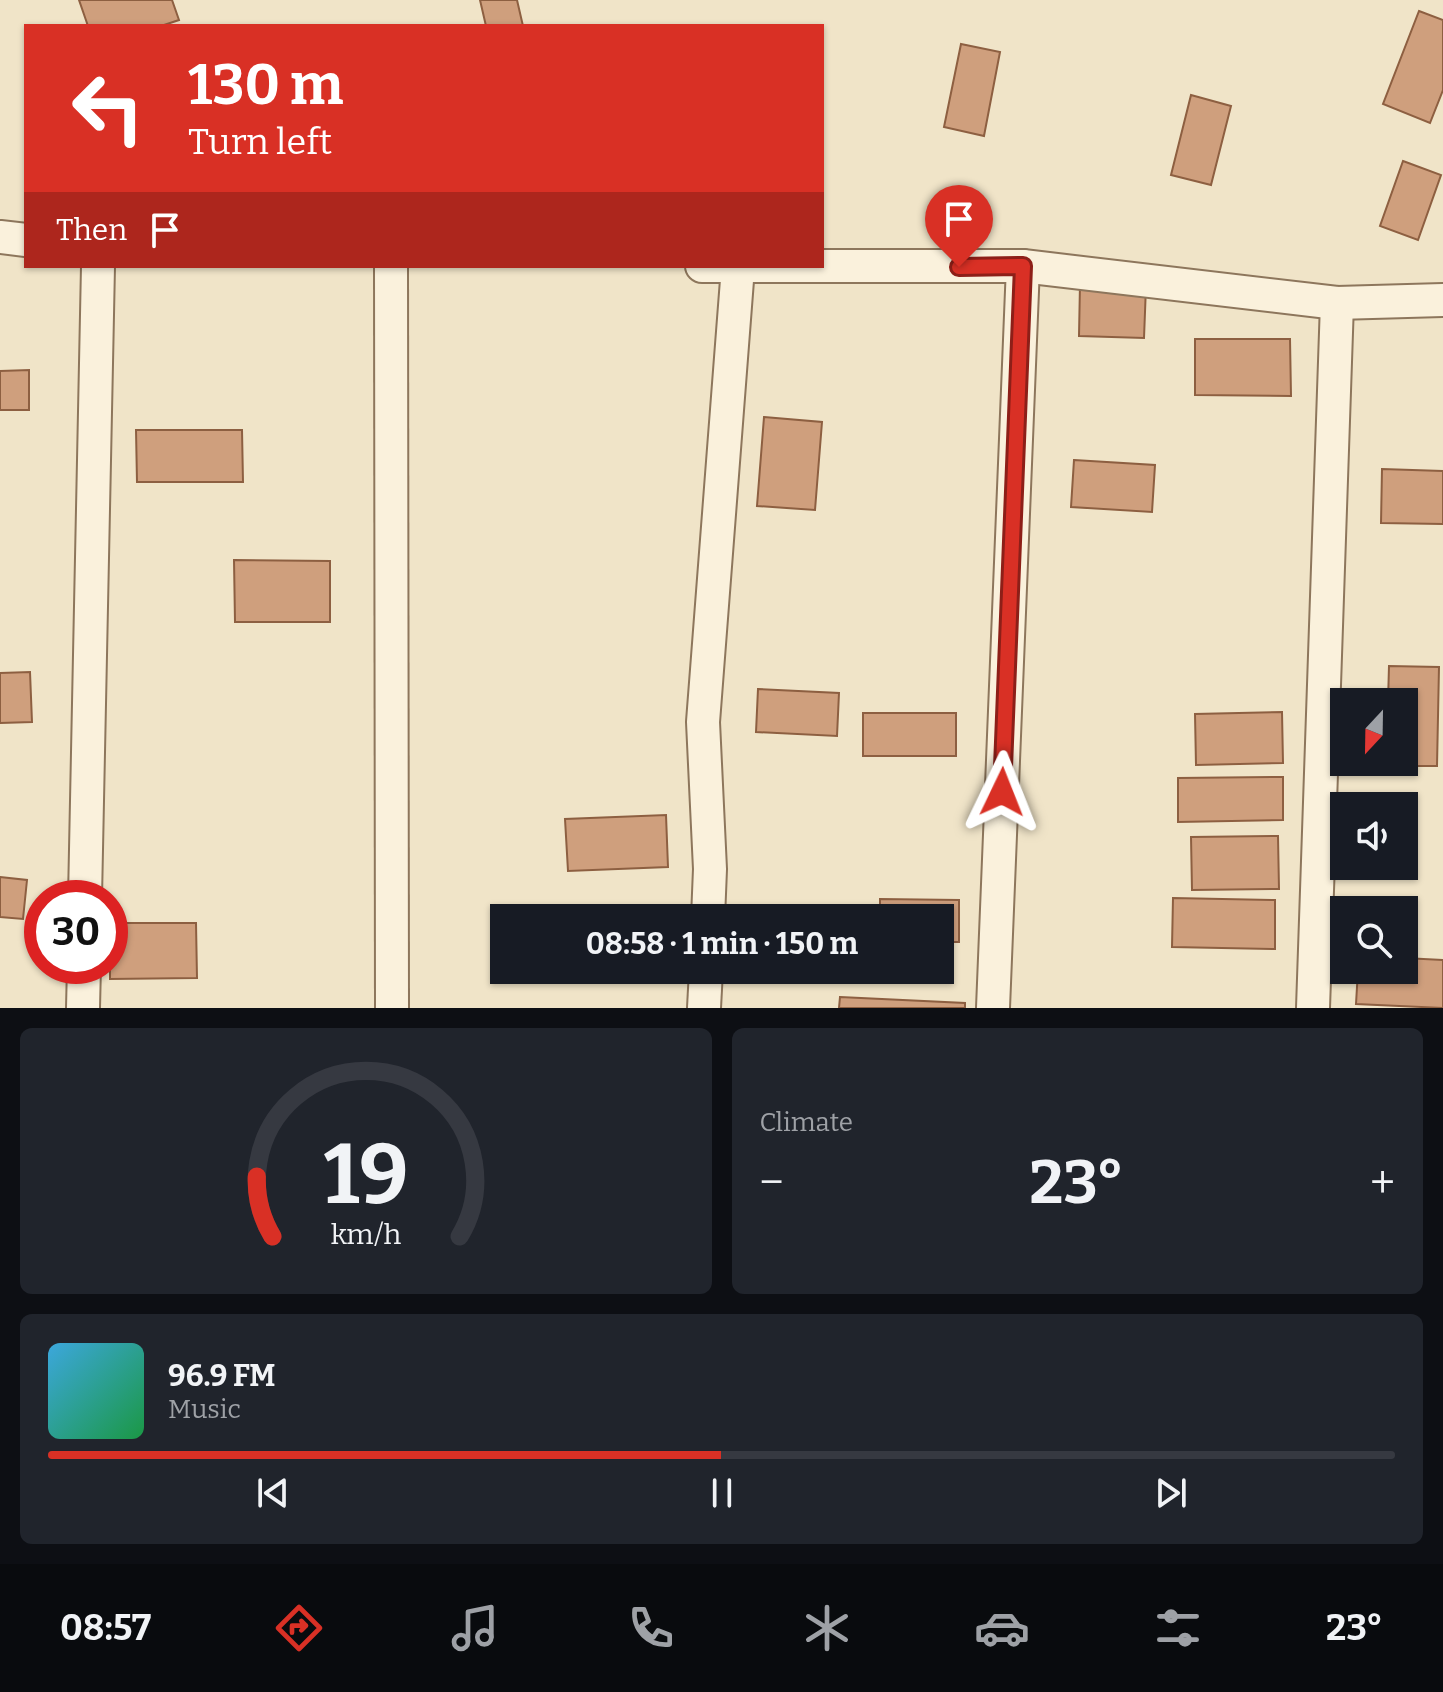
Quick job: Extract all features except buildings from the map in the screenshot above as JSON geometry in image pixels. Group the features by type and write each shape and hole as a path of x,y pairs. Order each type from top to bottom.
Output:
{"street":[{"path":"0,237 24,240"},
{"path":"993,1008 1023,266"},
{"path":"824,267 1023,266 1337,303 1443,300"},
{"path":"85,880 98,268"},
{"path":"391,268 392,1008"},
{"path":"709,904 710,869 703,722 738,268"},
{"path":"1313,1008 1337,303"},
{"path":"83,1008 84,984"},
{"path":"704,1008 705,984"}],"route":[{"path":"959,267 1023,266 1002,792"}]}
